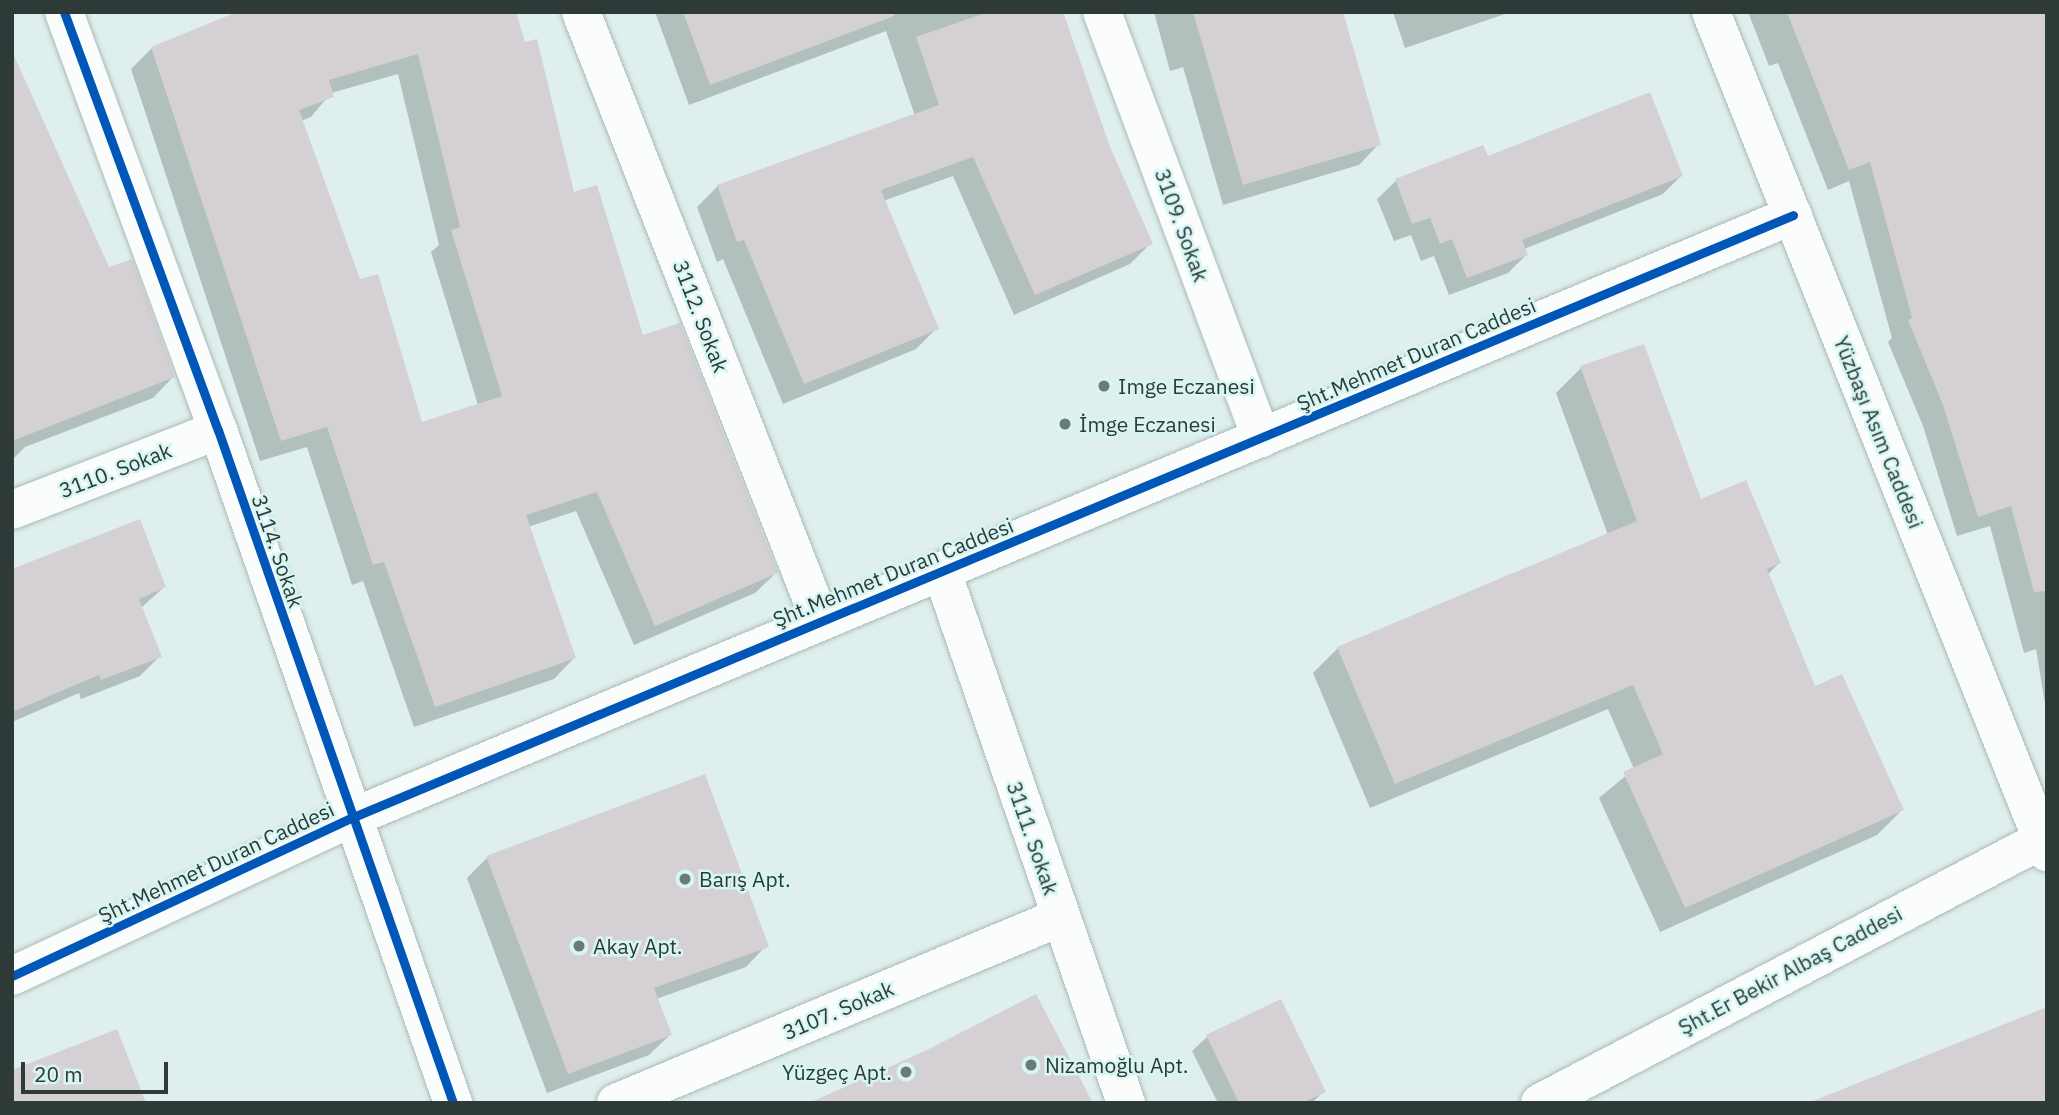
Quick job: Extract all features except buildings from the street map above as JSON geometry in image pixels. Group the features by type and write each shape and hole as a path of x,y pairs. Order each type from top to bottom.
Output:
{"street":[{"name":"3114. Sokak","path":"64,12 218,430 351,818 453,1103"},
{"name":"3112. Sokak","path":"582,12 820,620"},
{"name":"3109. Sokak","path":"1102,12 1261,438"},
{"name":"Yüzbaşı Asım Caddesi","path":"1711,12 2045,843"},
{"name":"Şht.Mehmet Duran Caddesi","path":"12,976 351,818 1793,215"},
{"name":"3110. Sokak","path":"12,510 218,430"},
{"name":"3111. Sokak","path":"942,572 1126,1103"},
{"name":"Şht.Er Bekir Albaş Caddesi","path":"1540,1103 2045,843"},
{"name":"3107. Sokak","path":"615,1103 1060,917"}],"cycle path":[{"path":"64,12 218,430 453,1103"},
{"path":"12,976 351,818 1793,215"}],"place":[{"name":"Imge Eczanesi","path":"1104,386"},
{"name":"İmge Eczanesi","path":"1065,424"},
{"name":"Barış Apt.","path":"685,879"},
{"name":"Akay Apt.","path":"579,946"},
{"name":"Nizamoğlu Apt.","path":"1031,1065"},
{"name":"Yüzgeç Apt.","path":"906,1072"}]}
